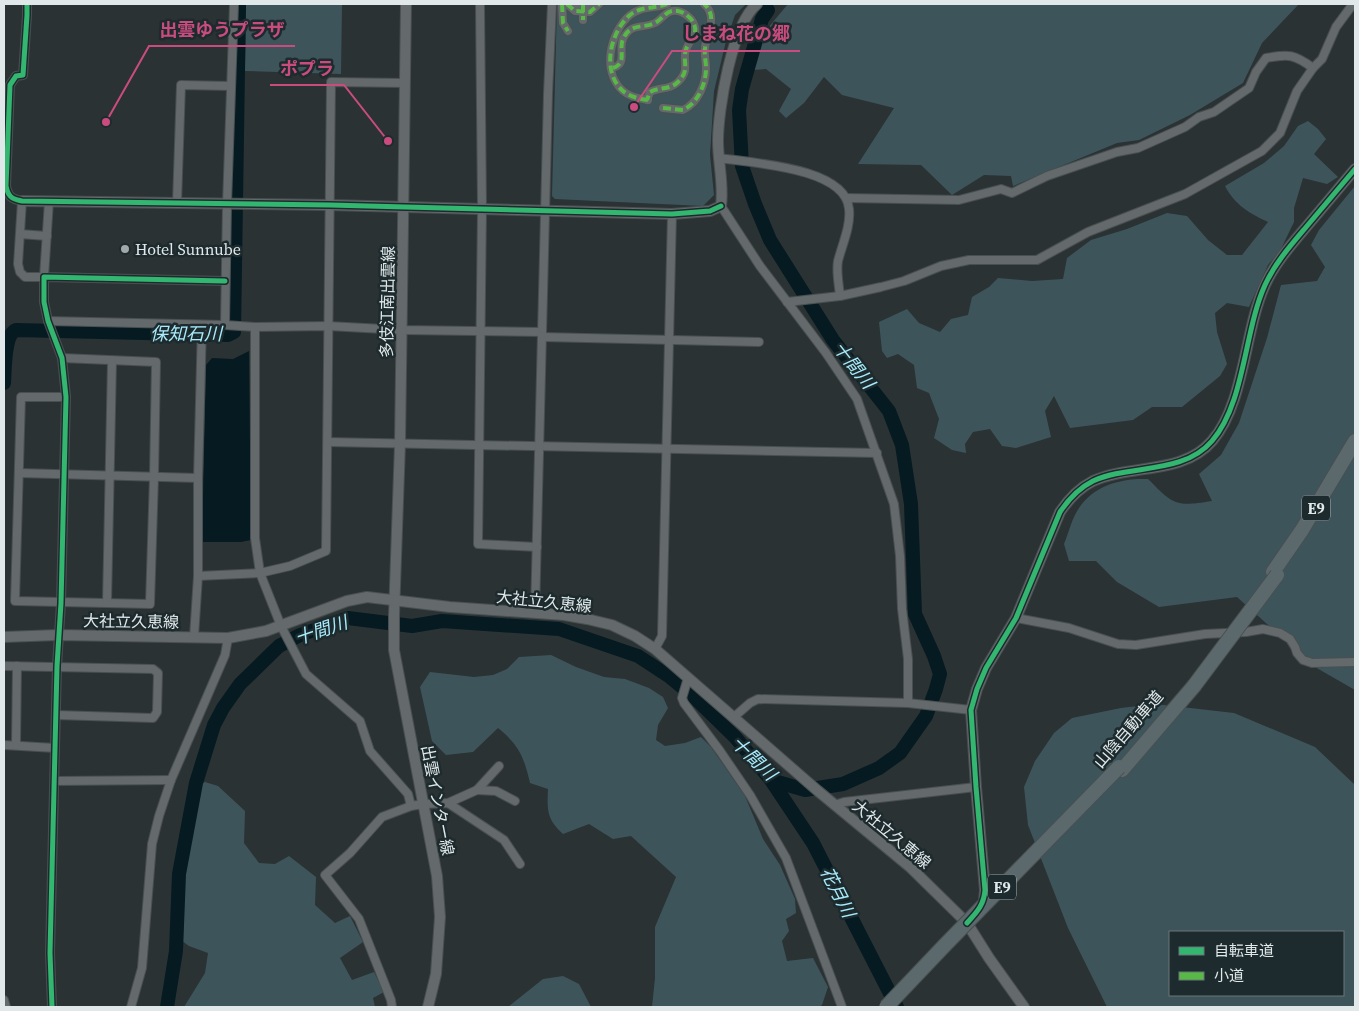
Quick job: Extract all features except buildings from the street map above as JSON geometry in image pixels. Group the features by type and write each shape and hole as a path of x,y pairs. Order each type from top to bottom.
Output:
{"highway":[{"name":"山陰自動車道","path":"1276,574 1355,441"},
{"name":"山陰自動車道","path":"893,1007 1120,769 1192,685 1306,533 1355,452"},
{"name":"山陰自動車道","path":"886,1007 1120,769"}],"main road":[{"name":"多伎江南出雲線","path":"395,600 400,444 406,4"},
{"path":"22,201 330,205 672,214 710,212 721,206 722,197 718,158 719,114 733,51 743,21 757,4"},
{"path":"967,923 979,910 984,901 986,890 971,710 986,668 1016,618 1053,525 1069,500 1079,490 1092,482 1115,474 1171,464 1189,458 1212,442 1226,422 1259,301 1274,268 1292,243 1355,168"},
{"name":"大社立久恵線","path":"4,636 228,638 249,635 281,626 347,601 367,597 450,607 564,615 612,625 635,636 655,649 834,805 910,867 967,923 1024,1007"},
{"name":"出雲インター線","path":"395,600 394,650 437,876 440,917 436,974 428,1007"}],"street":[{"path":"26,4 28,15 23,75 16,76 10,86 6,186 8,194 13,200 22,201 18,264 20,272 25,277 225,282"},
{"path":"225,325 230,86 234,4"},
{"path":"480,4 482,209 478,544 537,546"},
{"path":"535,613 552,4"},
{"path":"583,10 589,4"},
{"path":"594,4 600,8"},
{"path":"613,68 622,61 622,42 625,35 632,28 655,23 664,14 671,11 679,11 689,17 695,30 693,39 686,51 684,74 672,87 650,92 648,100 636,98 623,91 615,79 610,58 612,43 619,27 638,10 666,4"},
{"path":"663,108 683,110 695,102 702,90 706,74 705,45 710,33 712,18 704,4"},
{"path":"787,302 840,296 904,281 941,266 969,260 1037,260 1088,232 1185,194 1262,151 1280,133 1297,91 1313,68 1322,59 1336,27 1353,4"},
{"path":"568,31 563,23 569,6 590,12 600,8"},
{"path":"846,198 959,200 1001,189 1012,193 1047,176 1117,152 1138,148 1185,128 1199,117 1214,112 1249,88 1256,72 1266,58 1287,55 1300,59 1313,68"},
{"path":"198,576 260,573 290,566 326,551 331,82 405,83"},
{"path":"177,203 181,85 230,86"},
{"path":"718,158 791,169 814,175 830,182 846,198 849,209 848,224 838,264 840,296"},
{"path":"49,201 44,302 48,321 62,358 66,397 50,953 52,1007"},
{"path":"721,206 760,266 826,353 857,399 894,504 908,659 908,703"},
{"path":"655,649 662,636 672,214"},
{"path":"20,234 47,236"},
{"path":"48,321 255,327 328,326 402,330 481,330 669,340 759,342"},
{"path":"194,637 198,576 198,478 202,325"},
{"path":"255,327 255,538 260,573 281,626 306,674 360,721 370,751 408,794 411,806"},
{"path":"62,358 156,362 150,604 15,601 21,397 66,397"},
{"path":"107,603 112,361"},
{"path":"328,442 876,453"},
{"path":"18,473 198,478"},
{"path":"1016,618 1069,628 1118,644 1136,645 1205,634 1246,632 1263,628 1280,632 1290,639 1303,660 1312,663 1355,662"},
{"path":"131,1007 142,968 152,844 159,816 171,780 225,655 228,638"},
{"path":"4,666 153,669 158,674 158,712 153,718 56,715"},
{"path":"16,745 17,666"},
{"path":"688,678 682,698 684,703 750,795 786,858 842,1007"},
{"path":"734,718 750,703 758,700 908,703 971,710"},
{"path":"4,745 55,748"},
{"path":"392,1007 391,1000 358,919 325,875 350,853 382,817 411,806 448,803 477,790 499,766"},
{"path":"55,781 171,780"},
{"path":"834,805 844,802 976,787"},
{"path":"477,790 496,791 515,801"},
{"path":"448,803 504,840 520,864"},
{"path":"4,1000 6,1007"}],"shaded area":[{"path":"246,4 342,4 341,74 245,71"},
{"path":"557,4 746,4 735,15 726,41 714,91 710,155 714,195 703,206 555,199 552,196"},
{"path":"788,4 1299,4 1262,43 1243,83 1190,115 1139,140 1117,143 1013,186 1011,176 984,175 952,195 921,165 858,164 894,108 842,95 824,77 804,103 786,118 779,111 791,89 766,69 752,70 762,35"},
{"path":"1308,121 1326,139 1314,154 1338,177 1327,184 1303,178 1294,208 1294,222 1280,251 1268,265 1249,307 1227,303 1215,313 1217,332 1227,364 1220,376 1182,407 1152,407 1133,420 1070,428 1054,396 1045,411 1051,437 1016,448 1002,446 990,429 973,432 965,444 966,453 952,450 934,438 939,419 929,393 917,388 914,365 898,354 887,358 882,351 879,322 907,309 919,323 940,332 951,319 968,315 972,297 989,287 998,278 1032,281 1063,279 1067,258 1091,240 1127,229 1167,213 1187,216 1208,240 1227,255 1242,255 1268,222 1243,208 1225,186 1264,163 1284,146 1298,126"},
{"path":"1355,186 1355,690 1315,667 1237,597 1159,607 1117,582 1096,561 1069,561 1064,544 1074,516 1085,500 1109,484 1128,480 1148,479 1176,502 1190,504 1212,501 1199,474 1221,455 1239,423 1267,338 1281,285 1317,281 1325,267 1311,245 1319,230"},
{"path":"249,351 251,540 241,542 202,542 206,365 212,358 233,359"},
{"path":"551,655 604,677 625,679 649,688 663,697 668,708 658,725 656,740 665,746 685,743 701,737 711,747 745,796 763,839 780,865 795,899 796,913 786,919 789,931 782,941 787,961 813,958 828,987 822,1005 819,1007 652,1007 655,978 655,927 676,877 631,836 613,839 589,824 563,834 554,824 549,814 548,789 530,783 520,752 498,728 473,752 446,755 432,741 420,687 430,672 474,677 493,675 507,669 519,657"},
{"path":"1155,704 1234,713 1315,747 1355,785 1355,1007 1107,1007 1068,928 1028,825 1024,787 1035,761 1054,733 1072,718 1121,708"},
{"path":"205,782 218,786 245,811 244,843 259,863 275,864 289,856 316,877 315,905 335,923 350,916 363,942 340,958 352,980 374,972 384,992 373,998 375,1007 184,1007 205,973 208,953 189,946 171,933 175,869 190,789"},
{"path":"563,976 579,984 591,1007 508,1007 543,979"}],"waterway":[{"name":"保知石川","path":"4,383 7,346 12,333 16,330 228,335 234,332 239,4"},
{"name":"十間川","path":"768,10 762,19 742,89 739,110 742,166 770,240 833,340 889,411 902,445 911,504 915,614 940,674 926,716 900,753 879,768 843,784 805,790 771,780"},
{"name":"十間川","path":"167,1007 176,951 179,874 196,783 214,725 223,708 240,684 279,646 300,635 348,618 412,626 442,621 559,629 638,656 670,677 692,695 735,737 771,780 813,843 897,1007"}],"marked path":[{"path":"562,4 563,23 568,31"},
{"path":"567,4 575,11 590,12 599,4"},
{"path":"583,4 583,20"},
{"path":"648,100 629,95 616,83 610,63 611,52 617,31 630,15 639,10 667,4"},
{"path":"663,108 683,110 693,103 703,86 706,68 705,48 711,20 711,14 704,4"},
{"path":"613,68 620,63 623,39 633,28 651,25 671,11 680,11 691,19 695,33 686,49 684,75 675,85 650,92 647,100"}],"cycle path":[{"path":"27,4 23,75 16,76 10,85 6,186 11,196 18,200 330,205 672,214 710,211 721,206"},
{"path":"967,923 982,904 985,890 971,710 986,668 1016,618 1060,512 1074,495 1093,481 1123,472 1171,464 1186,459 1200,452 1212,441 1223,425 1238,387 1252,323 1269,277 1289,247 1355,169"},
{"path":"52,1007 50,953 66,397 62,358 48,321 44,302 44,277 225,281"}],"place":[{"name":"しまね花の郷","path":"634,107"},
{"name":"出雲ゆうプラザ","path":"106,122"},
{"name":"ポプラ","path":"388,141"},
{"name":"Hotel Sunnube","path":"125,249"}],"water label":[{"name":"花月川","path":"838,892"}]}
